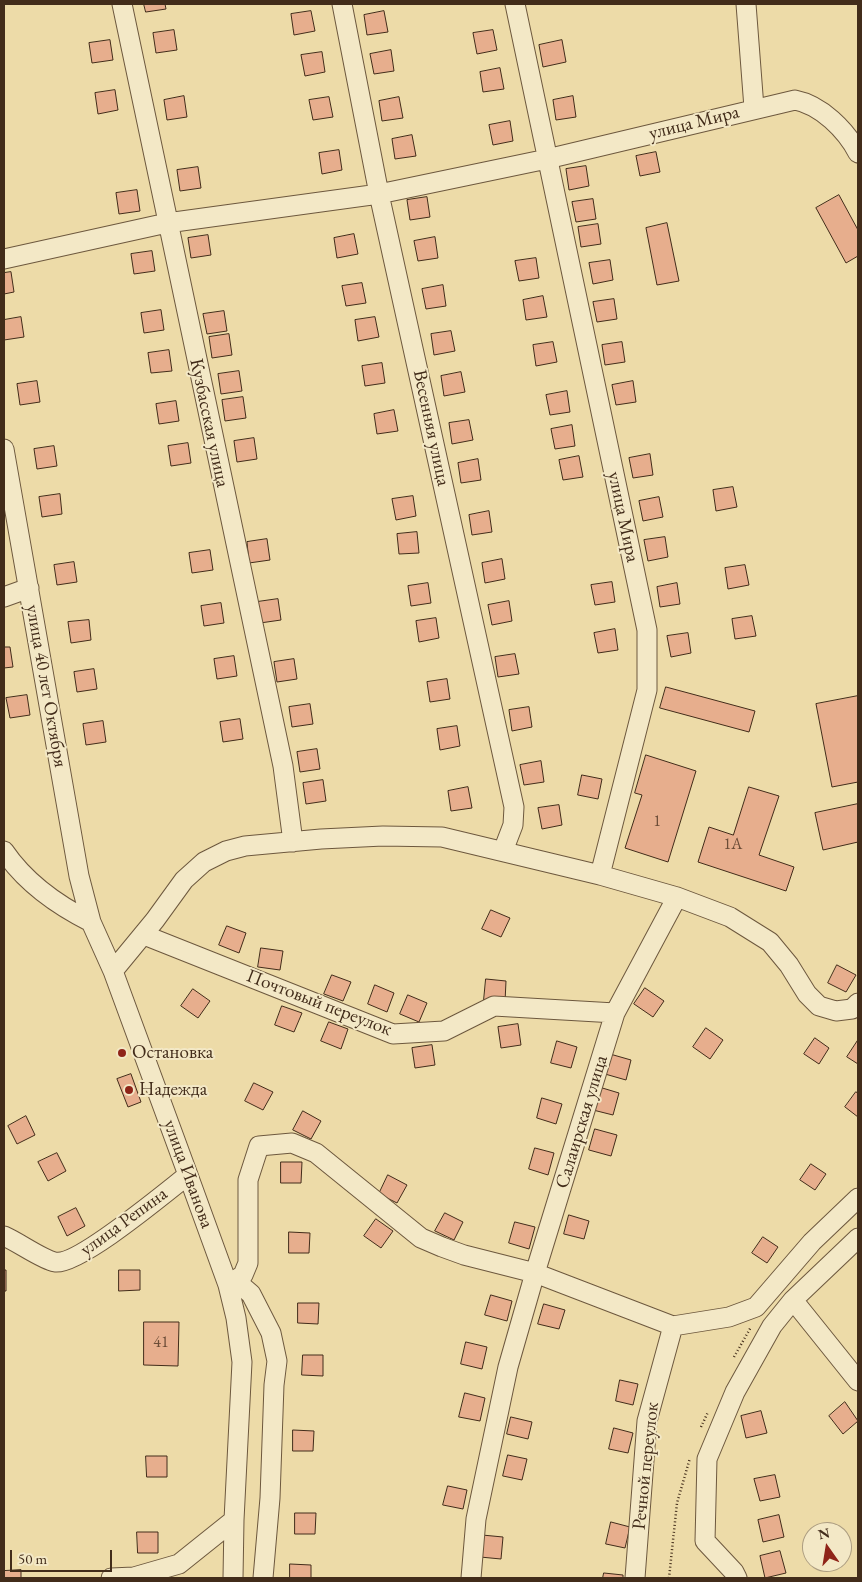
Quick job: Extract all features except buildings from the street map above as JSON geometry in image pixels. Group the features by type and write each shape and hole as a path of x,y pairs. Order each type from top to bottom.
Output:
{"street":[{"name":"Кузбасская улица","path":"122,4 282,766 293,842"},
{"name":"Весенняя улица","path":"342,4 379,194 514,807 513,826 503,851"},
{"name":"улица Мира","path":"515,4 647,630 647,690 600,874"},
{"path":"746,4 754,108"},
{"name":"улица Мира","path":"547,159 754,108 795,100 806,102 840,126 858,153"},
{"path":"4,259 167,223 379,194 547,159"},
{"name":"улица 40 лет Октября","path":"4,449 79,876 91,922"},
{"path":"4,597 29,588"},
{"path":"112,971 144,935 171,895 204,862 226,851 245,846 383,836 442,837 600,874 730,917 770,942 819,1006 836,1011 852,1009 858,1003"},
{"path":"4,851 30,880 51,899 91,922"},
{"name":"Салаирская улица","path":"471,1578 476,1520 508,1368 535,1274 615,1013 677,898"},
{"name":"улица Иванова","path":"91,922 112,971 228,1285 240,1340 242,1362 233,1578"},
{"name":"Почтовый переулок","path":"144,935 393,1034 444,1031 494,1006 615,1013"},
{"path":"228,1285 243,1275 248,1263 248,1180 258,1146 268,1144 292,1143 316,1153 421,1238 464,1255 535,1274 673,1326 729,1318 756,1307 812,1242 858,1198"},
{"name":"улица Репина","path":"4,1236 54,1262 68,1261 89,1249 188,1175"},
{"path":"737,1578 734,1572 705,1541 707,1459 735,1392 772,1326 793,1300 858,1238"},
{"path":"228,1285 244,1288 251,1294 271,1333 276,1361 270,1498 262,1578"},
{"path":"793,1300 858,1381"},
{"name":"Речной переулок","path":"635,1578 647,1421 673,1326"},
{"path":"111,1578 135,1578 179,1564 234,1520"}],"place":[{"name":"Остановка","path":"122,1053"},
{"name":"Надежда","path":"129,1090"}]}
